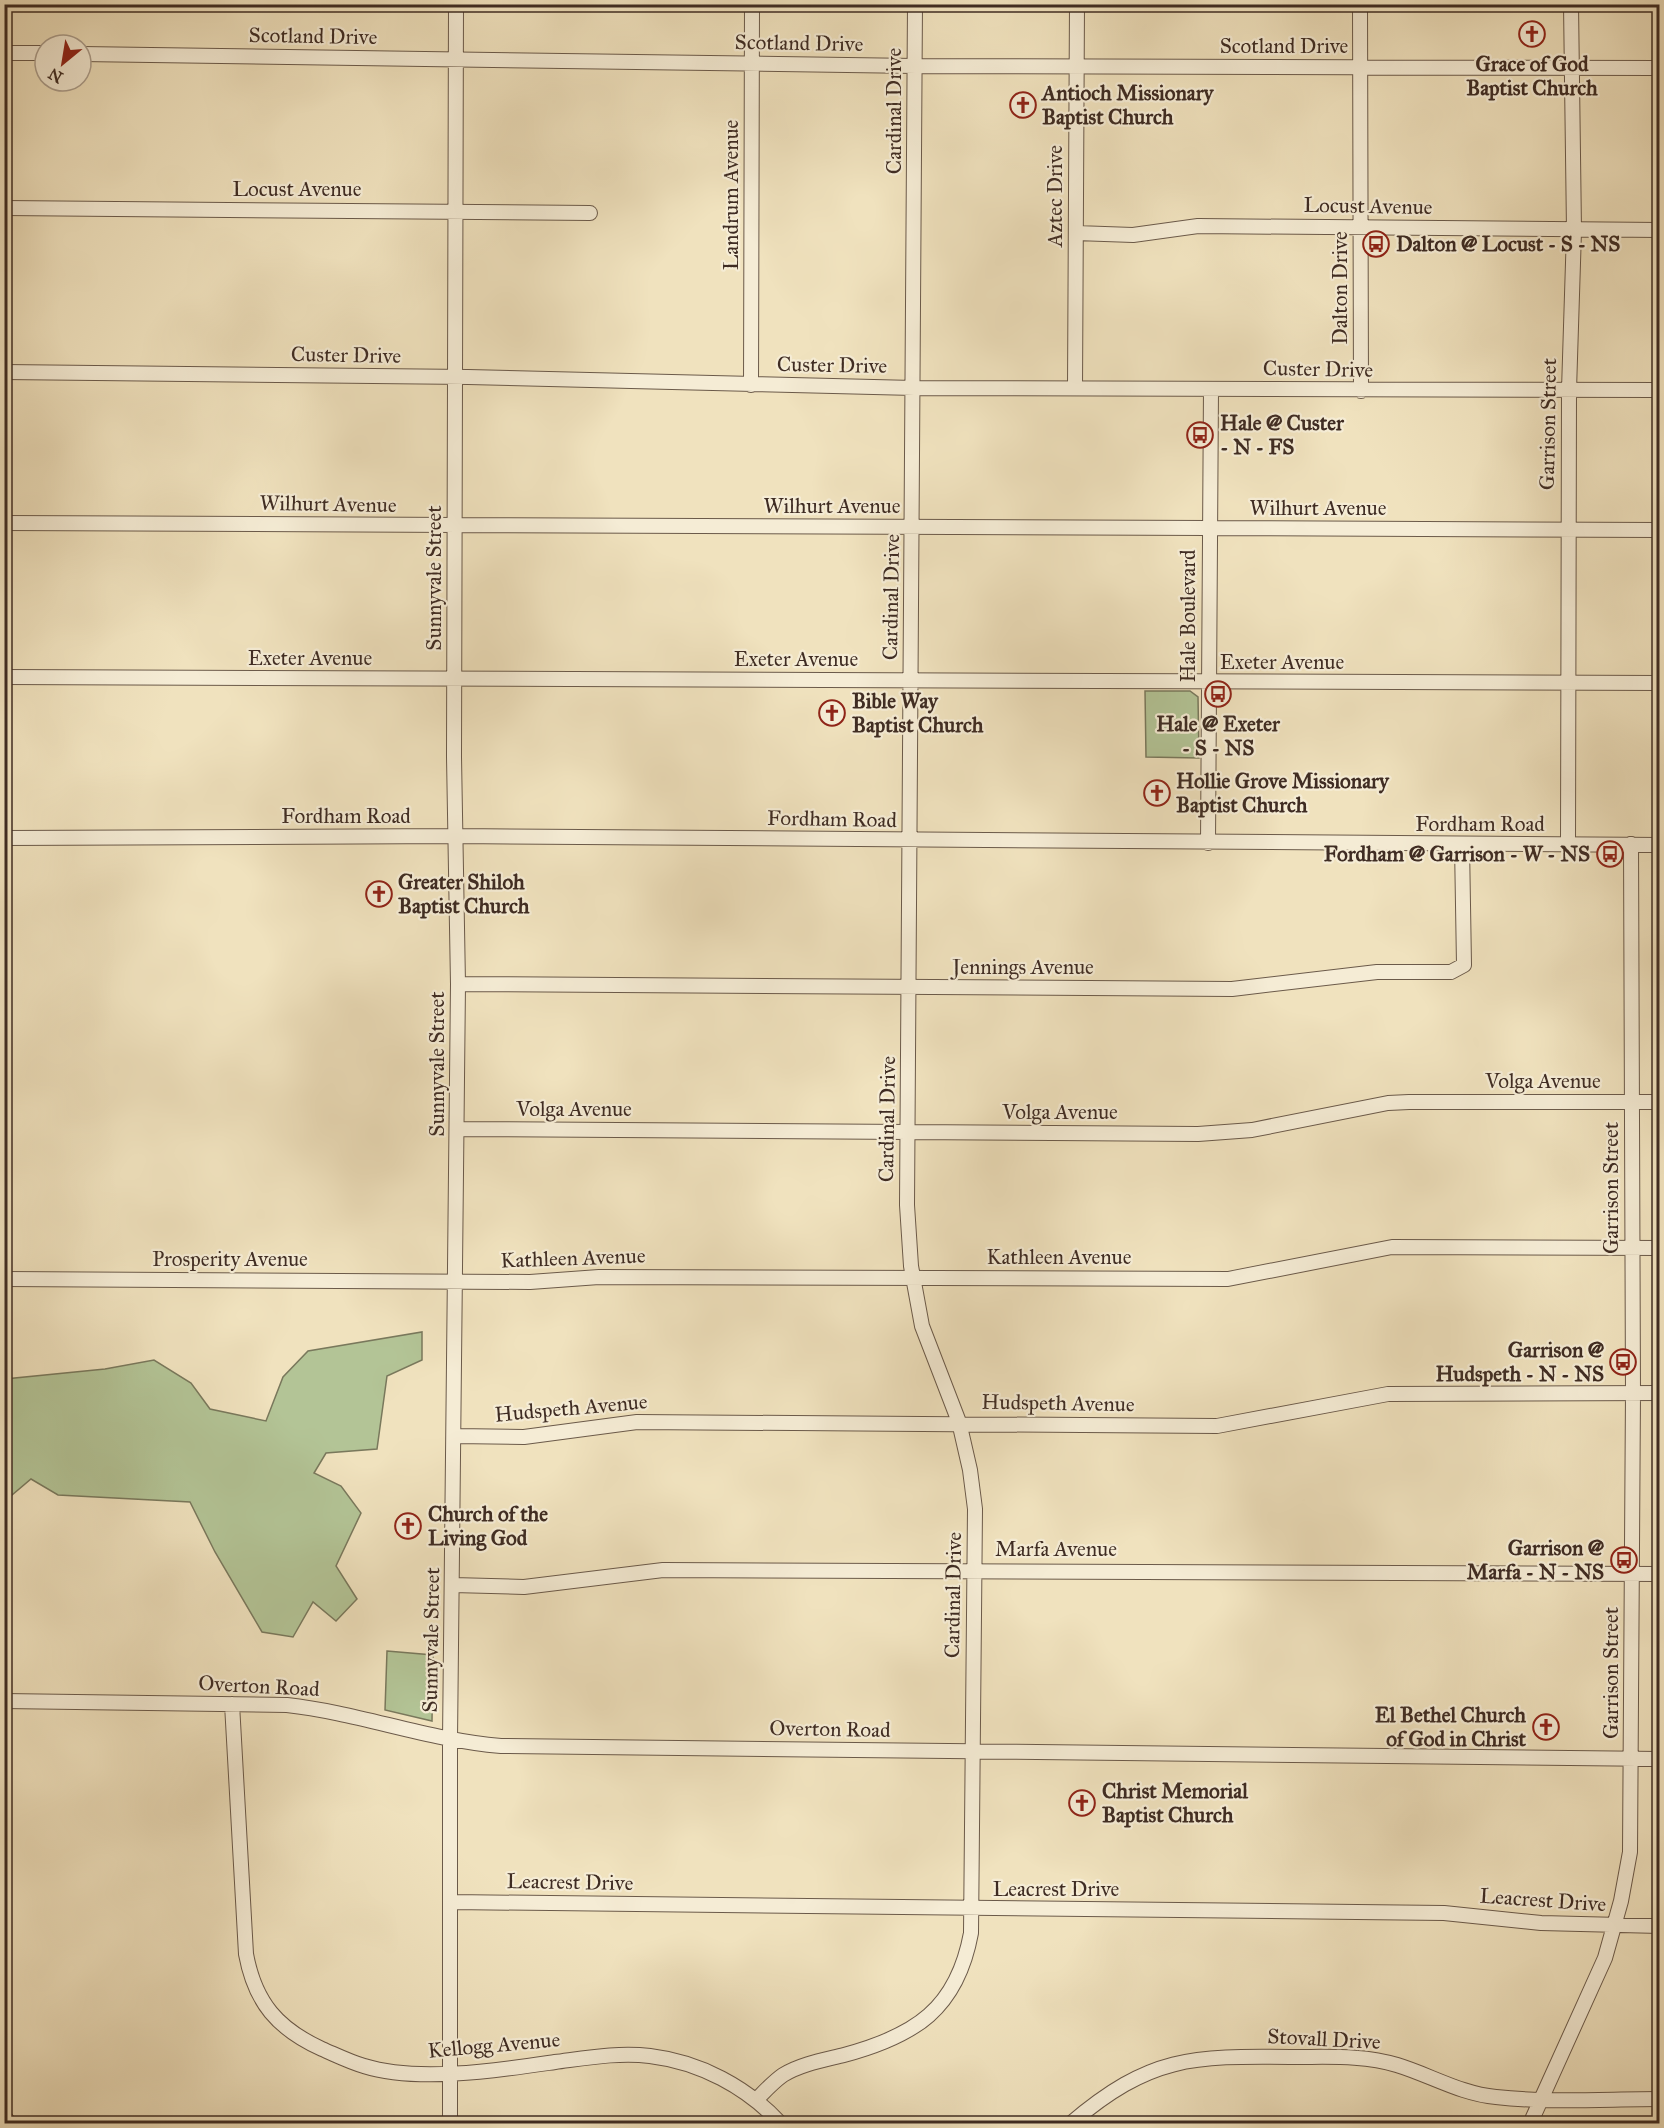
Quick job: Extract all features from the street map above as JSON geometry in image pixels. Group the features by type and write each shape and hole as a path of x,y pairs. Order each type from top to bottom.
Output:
{"street":[{"name":"Sunnyvale Street","path":"450,2124 452,1902 450,1740 458,1130 454,680 456,4"},
{"name":"Landrum Avenue","path":"751,385 752,4"},
{"name":"Cardinal Drive","path":"756,2100 785,2074 802,2066 873,2047 901,2036 923,2021 941,2004 966,1961 971,1933 974,1496 959,1422 929,1350 913,1278 907,1206 915,4"},
{"name":"Aztec Drive","path":"1076,388 1077,4"},
{"name":"Dalton Drive","path":"1360,4 1361,391"},
{"name":"Garrison Street","path":"1568,845 1569,390 1574,231 1571,4"},
{"path":"4,53 33,53"},
{"name":"Scotland Drive","path":"93,54 915,66 1659,68"},
{"name":"Locust Avenue","path":"4,208 590,213"},
{"name":"Locust Avenue","path":"1076,233 1134,234 1198,226 1659,230"},
{"name":"Custer Drive","path":"4,372 456,377 914,388 1659,390"},
{"name":"Hale Boulevard","path":"1209,843 1211,389"},
{"name":"Wilhurt Avenue","path":"4,522 455,526 1659,530"},
{"name":"Exeter Avenue","path":"4,677 1659,683"},
{"name":"Fordham Road","path":"4,838 457,837 1462,845 1659,844"},
{"name":"Garrison Street","path":"1530,2124 1605,1958 1630,1852 1633,1393 1631,844"},
{"name":"Jennings Avenue","path":"458,984 1232,989 1377,972 1451,972 1464,965 1462,845"},
{"name":"Volga Avenue","path":"458,1130 1226,1133 1398,1103 1659,1102"},
{"name":"Kathleen Avenue","path":"456,1282 530,1282 598,1276 1228,1279 1392,1247 1659,1248"},
{"name":"Prosperity Avenue","path":"4,1279 456,1282"},
{"name":"Hudspeth Avenue","path":"454,1436 533,1436 637,1422 959,1422 1217,1426 1388,1395 1659,1394"},
{"name":"Marfa Avenue","path":"453,1585 524,1587 663,1570 975,1569 1659,1574"},
{"name":"Overton Road","path":"4,1701 232,1704 316,1708 450,1740 501,1746 1659,1759"},
{"name":"Kellogg Avenue","path":"232,1704 246,1954 257,1991 283,2026 303,2040 346,2060 390,2072 496,2070 620,2055 649,2055 697,2067 729,2082 756,2100 781,2124"},
{"name":"Leacrest Drive","path":"452,1902 1444,1913 1541,1923 1614,1927 1659,1926"},
{"name":"Stovall Drive","path":"1070,2124 1099,2099 1154,2069 1193,2058 1221,2056 1365,2059 1396,2065 1458,2089 1494,2097 1659,2099"},
{"path":"4,2116 10,2124"}],"green space":[{"path":"1145,691 1190,691 1198,697 1199,758 1146,757"},
{"path":"422,1332 422,1360 387,1376 377,1449 326,1453 314,1473 341,1486 361,1513 336,1566 357,1599 336,1621 313,1602 293,1637 262,1632 215,1552 190,1502 58,1495 31,1479 5,1501 5,1379 105,1369 154,1360 191,1383 210,1409 266,1421 283,1377 308,1351"},
{"path":"387,1651 433,1655 432,1721 385,1710"}],"place":[{"name":"Grace of God Baptist Church","path":"1532,34"},
{"name":"Antioch Missionary Baptist Church","path":"1023,105"},
{"name":"Dalton @ Locust - S - NS","path":"1376,244"},
{"name":"Hale @ Custer - N - FS","path":"1200,435"},
{"name":"Hale @ Exeter - S - NS","path":"1218,694"},
{"name":"Bible Way Baptist Church","path":"832,713"},
{"name":"Hollie Grove Missionary Baptist Church","path":"1157,793"},
{"name":"Fordham @ Garrison - W - NS","path":"1610,854"},
{"name":"Greater Shiloh Baptist Church","path":"379,894"},
{"name":"Garrison @ Hudspeth - N - NS","path":"1623,1362"},
{"name":"Church of the Living God","path":"408,1526"},
{"name":"Garrison @ Marfa - N - NS","path":"1624,1560"},
{"name":"El Bethel Church of God in Christ","path":"1546,1727"},
{"name":"Christ Memorial Baptist Church","path":"1082,1803"}]}
